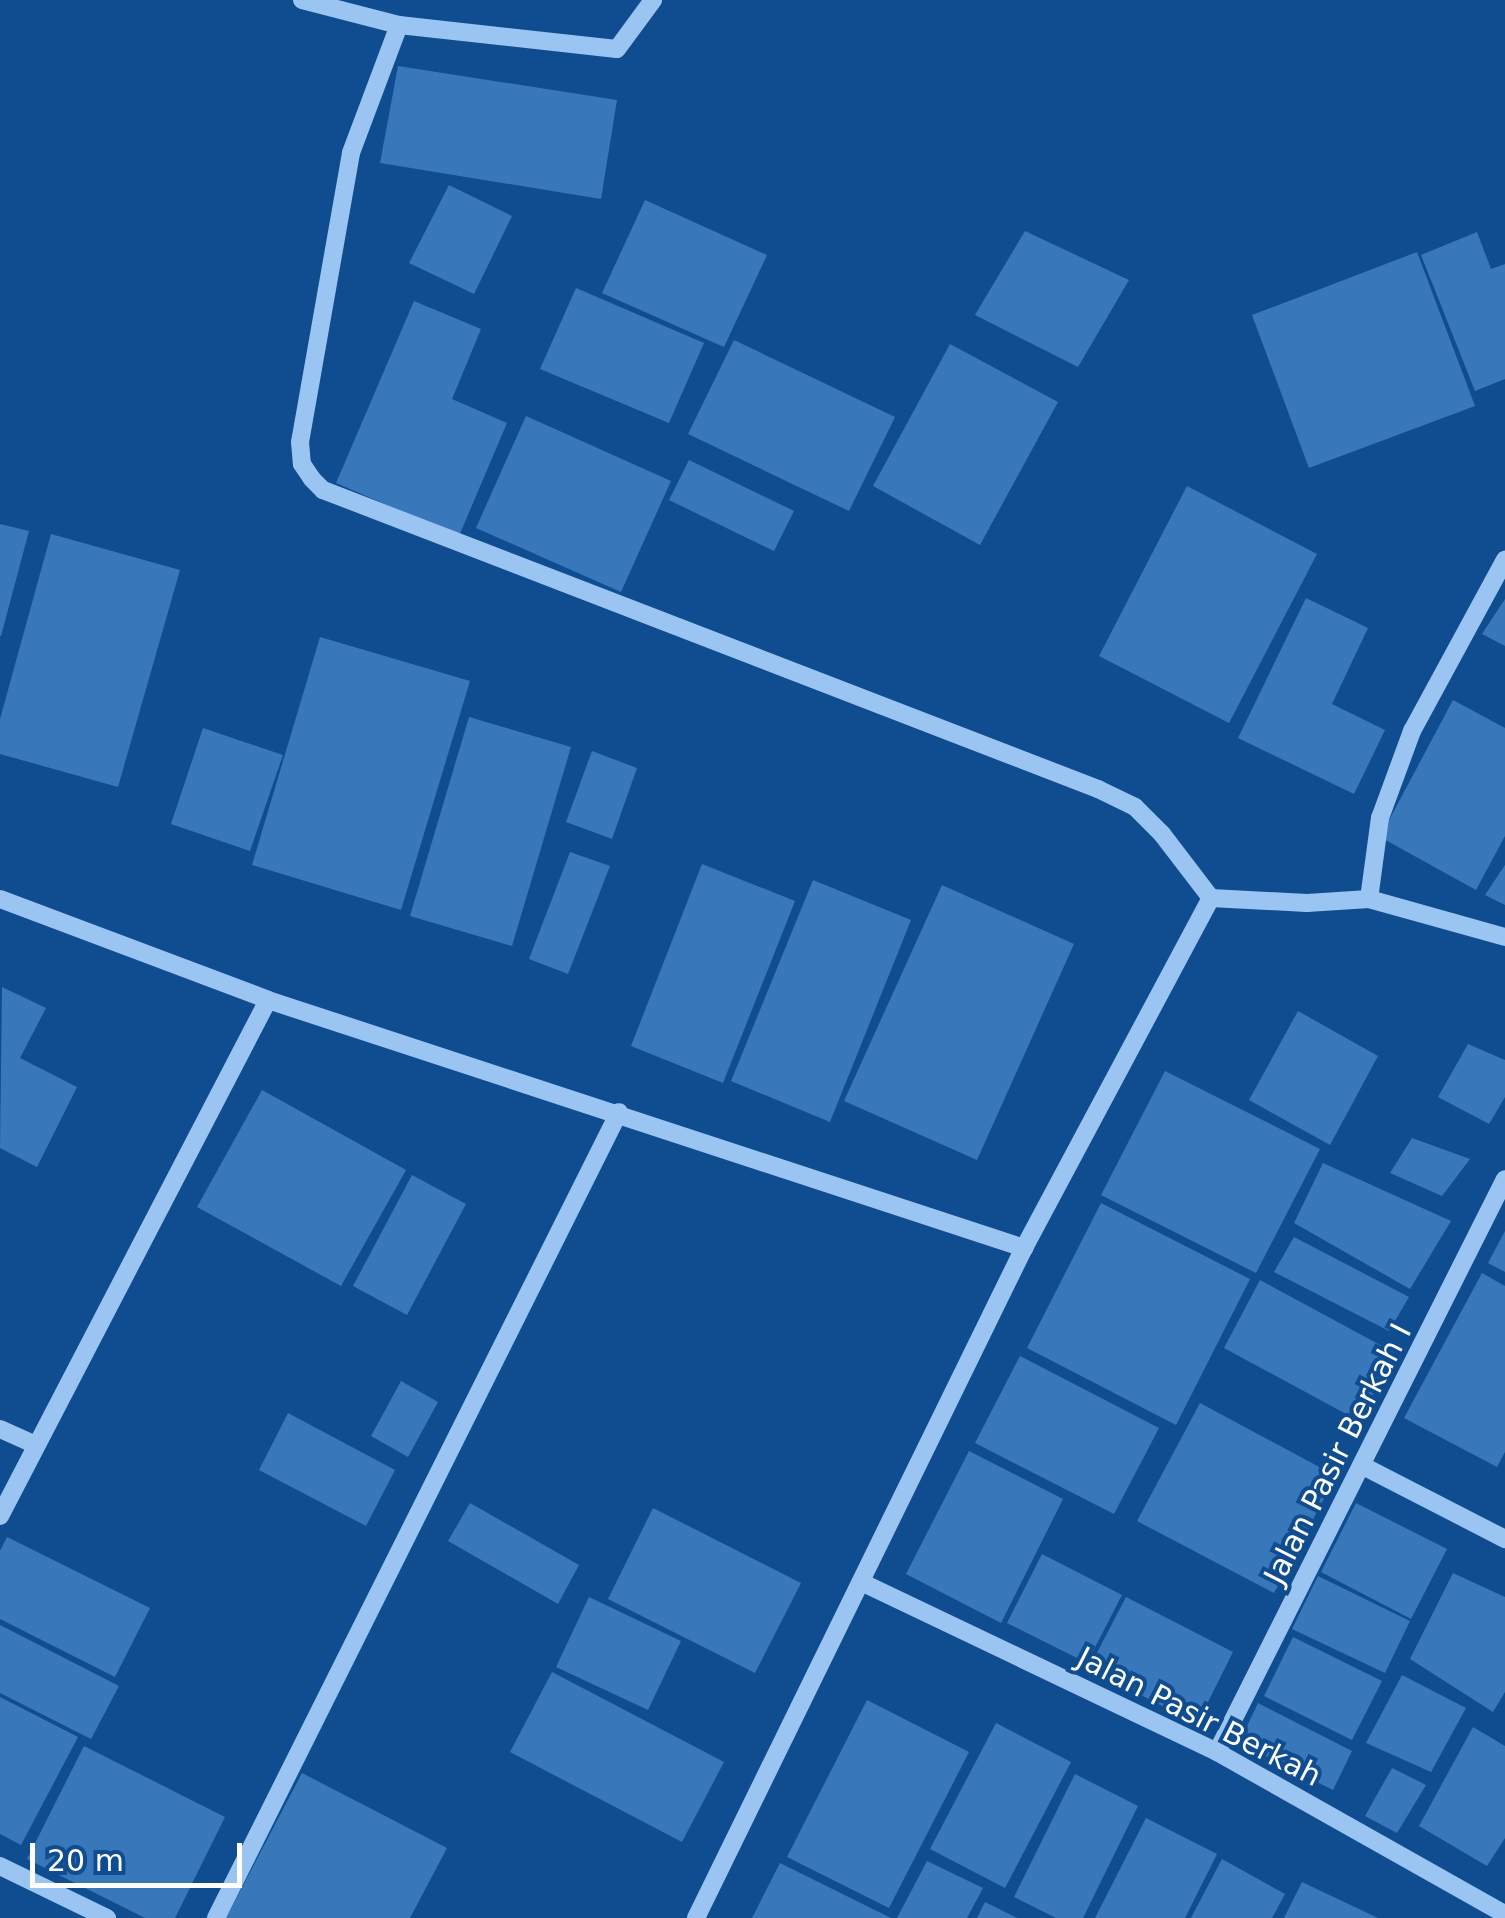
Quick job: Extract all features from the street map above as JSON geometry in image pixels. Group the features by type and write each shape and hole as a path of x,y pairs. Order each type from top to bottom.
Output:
{"street":[{"path":"302,0 399,26 617,49 653,0"},
{"path":"399,26 351,153 300,442 302,464 324,490 1098,789 1134,807 1162,834 1211,898 1307,903 1369,899 1505,938"},
{"path":"1369,899 1380,818 1412,731 1505,560"},
{"path":"696,1918 1024,1248 1211,898"},
{"path":"0,899 268,1000 1024,1248"},
{"path":"0,1516 268,1000"},
{"path":"216,1918 619,1112"},
{"name":"Jalan Pasir Berkah I","path":"1218,1752 1505,1179"},
{"path":"0,1428 36,1445"},
{"path":"1364,1466 1505,1539"},
{"name":"Jalan Pasir Berkah","path":"862,1582 1218,1752 1505,1914"},
{"path":"0,1866 107,1918"}],"building":[{"path":"398,66 617,100 601,199 380,163"},
{"path":"449,185 512,216 474,294 409,263"},
{"path":"645,200 767,255 724,347 602,293"},
{"path":"1025,231 1129,280 1078,367 975,315"},
{"path":"1477,232 1491,269 1505,264 1505,379 1475,391 1421,255"},
{"path":"1417,252 1475,406 1309,468 1252,315"},
{"path":"576,288 704,343 669,423 540,369"},
{"path":"414,301 481,329 452,399 507,423 459,536 336,483"},
{"path":"734,340 895,417 849,511 688,434"},
{"path":"950,344 1058,402 980,545 873,486"},
{"path":"526,416 671,481 621,592 476,528"},
{"path":"689,460 794,511 774,551 669,500"},
{"path":"1187,486 1317,554 1229,723 1099,656"},
{"path":"0,524 29,531 1,636 0,636"},
{"path":"51,534 180,570 118,787 0,754 0,719"},
{"path":"1306,598 1368,628 1332,704 1385,730 1354,794 1238,738"},
{"path":"1505,599 1505,646 1482,634"},
{"path":"320,637 470,681 401,910 252,865"},
{"path":"1453,700 1505,728 1505,836 1476,890 1380,837"},
{"path":"469,717 571,747 512,946 410,916"},
{"path":"203,728 283,755 250,851 171,824"},
{"path":"592,751 637,768 612,839 566,822"},
{"path":"570,852 610,866 568,974 529,959"},
{"path":"702,864 795,901 723,1083 631,1046"},
{"path":"1505,865 1505,905 1485,895"},
{"path":"813,880 911,920 830,1122 731,1081"},
{"path":"942,885 1074,944 977,1160 844,1101"},
{"path":"2,987 46,1008 20,1058 77,1087 37,1167 0,1148"},
{"path":"1298,1011 1378,1056 1330,1145 1249,1100"},
{"path":"1468,1044 1505,1060 1505,1097 1489,1124 1438,1097"},
{"path":"1165,1071 1320,1149 1256,1273 1101,1195"},
{"path":"262,1090 406,1170 341,1286 197,1207"},
{"path":"1412,1138 1470,1159 1442,1196 1390,1173"},
{"path":"1323,1163 1451,1221 1410,1289 1294,1223"},
{"path":"412,1175 466,1204 407,1315 353,1286"},
{"path":"1101,1203 1250,1279 1176,1425 1027,1348"},
{"path":"1505,1231 1505,1272 1488,1263"},
{"path":"1294,1237 1409,1297 1389,1331 1274,1272"},
{"path":"1482,1273 1505,1286 1505,1452 1497,1467 1404,1418"},
{"path":"1260,1280 1395,1353 1359,1421 1224,1348"},
{"path":"1020,1356 1159,1428 1114,1514 975,1443"},
{"path":"401,1381 438,1402 408,1457 371,1436"},
{"path":"1200,1403 1336,1476 1274,1593 1137,1521"},
{"path":"288,1413 395,1470 366,1526 259,1470"},
{"path":"969,1451 1063,1499 1001,1623 906,1574"},
{"path":"470,1503 579,1565 558,1604 448,1541"},
{"path":"1356,1503 1447,1549 1411,1619 1321,1572"},
{"path":"653,1508 801,1583 755,1673 608,1599"},
{"path":"7,1537 150,1608 115,1677 0,1619 0,1551"},
{"path":"1042,1554 1122,1595 1087,1663 1007,1623"},
{"path":"1453,1573 1505,1597 1505,1692 1493,1712 1410,1659"},
{"path":"1318,1576 1410,1621 1385,1673 1292,1629"},
{"path":"589,1597 681,1641 648,1710 556,1667"},
{"path":"1126,1597 1233,1652 1197,1724 1089,1668"},
{"path":"0,1625 119,1686 91,1739 0,1693"},
{"path":"1293,1637 1382,1681 1352,1740 1264,1696"},
{"path":"552,1672 724,1762 682,1842 510,1752"},
{"path":"1402,1675 1466,1708 1431,1772 1366,1743"},
{"path":"0,1697 78,1737 21,1845 0,1834"},
{"path":"867,1700 969,1752 889,1908 787,1857"},
{"path":"1258,1703 1352,1751 1333,1790 1239,1743"},
{"path":"996,1723 1071,1762 1005,1888 930,1849"},
{"path":"1473,1727 1505,1746 1505,1838 1487,1866 1419,1826"},
{"path":"84,1746 225,1817 175,1918 145,1918 27,1859"},
{"path":"1392,1768 1426,1785 1397,1833 1365,1816"},
{"path":"302,1773 447,1848 410,1918 226,1918"},
{"path":"1075,1774 1138,1806 1083,1918 1056,1918 1014,1897"},
{"path":"1146,1818 1217,1854 1185,1918 1095,1918"},
{"path":"1222,1859 1285,1894 1272,1918 1191,1918"},
{"path":"927,1861 983,1888 967,1918 897,1918"},
{"path":"780,1863 891,1918 752,1918"},
{"path":"1302,1882 1378,1918 1284,1918"},
{"path":"985,1902 1017,1918 977,1918"}]}
